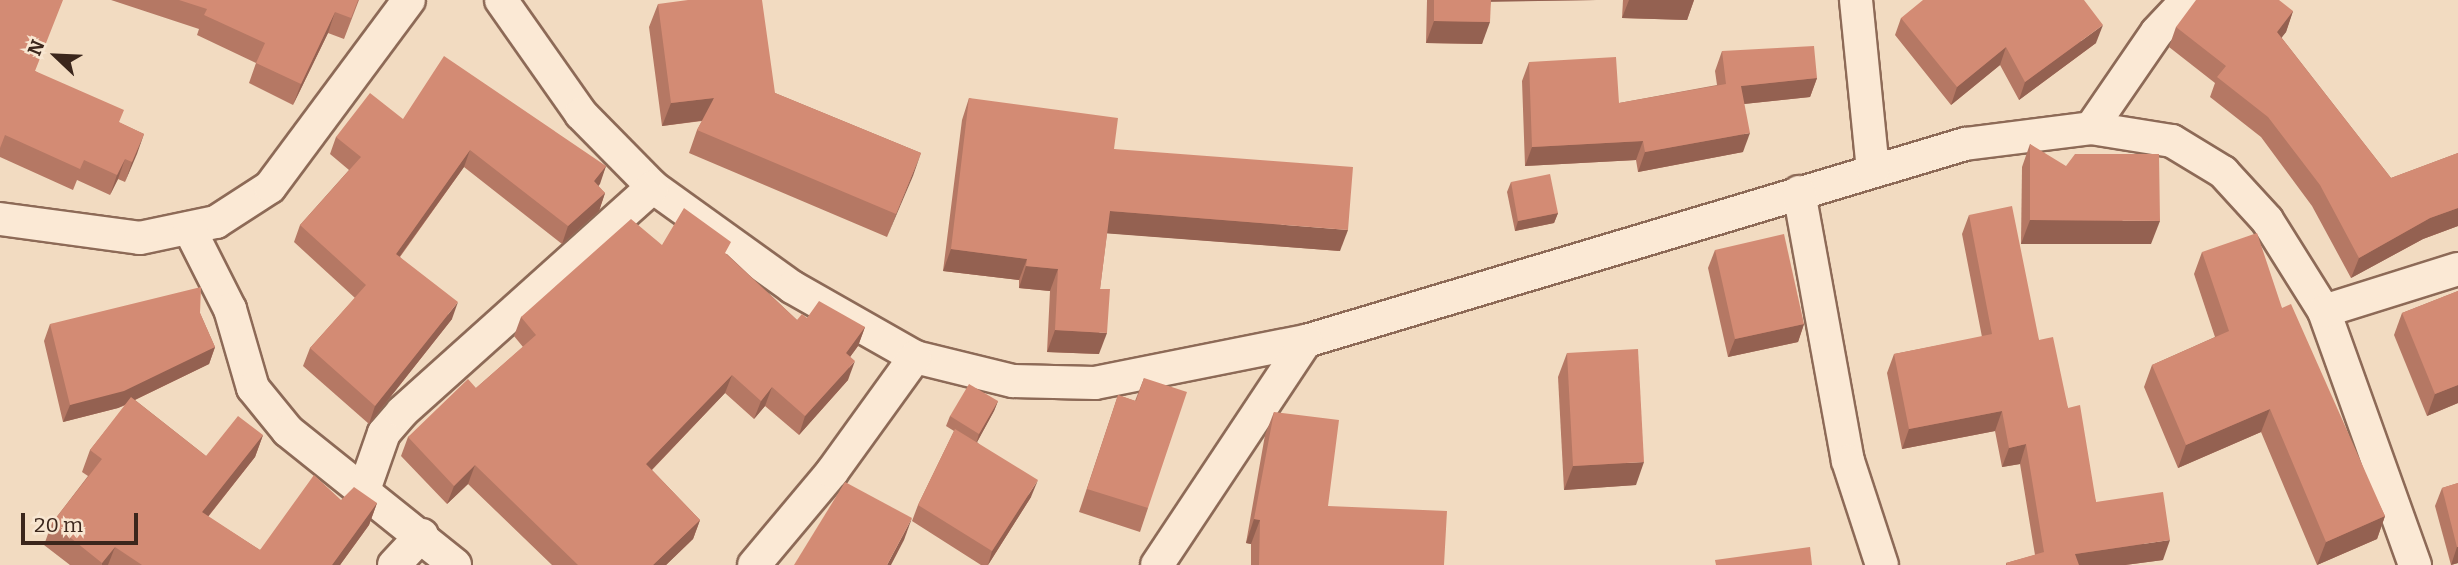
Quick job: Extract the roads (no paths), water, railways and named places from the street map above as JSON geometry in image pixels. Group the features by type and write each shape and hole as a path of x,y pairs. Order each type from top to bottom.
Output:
{"street":[{"path":"0,219 140,238 216,222 270,187 409,0"},
{"path":"501,0 581,114 653,187 792,287 915,357 1013,380 1095,383 1306,341 1799,191 1965,144 2091,128 2172,141 2223,172 2267,220 2324,311 2416,565"},
{"path":"1856,0 1873,170"},
{"path":"2091,128 2157,32 2187,0"},
{"path":"364,490 384,433 402,412 653,187"},
{"path":"1799,191 1847,461 1882,565"},
{"path":"189,228 230,309 253,388 288,431 422,535 455,565"},
{"path":"2324,311 2458,269"},
{"path":"1157,565 1306,341"},
{"path":"754,565 832,472 915,357"},
{"path":"394,565 422,535"}]}
